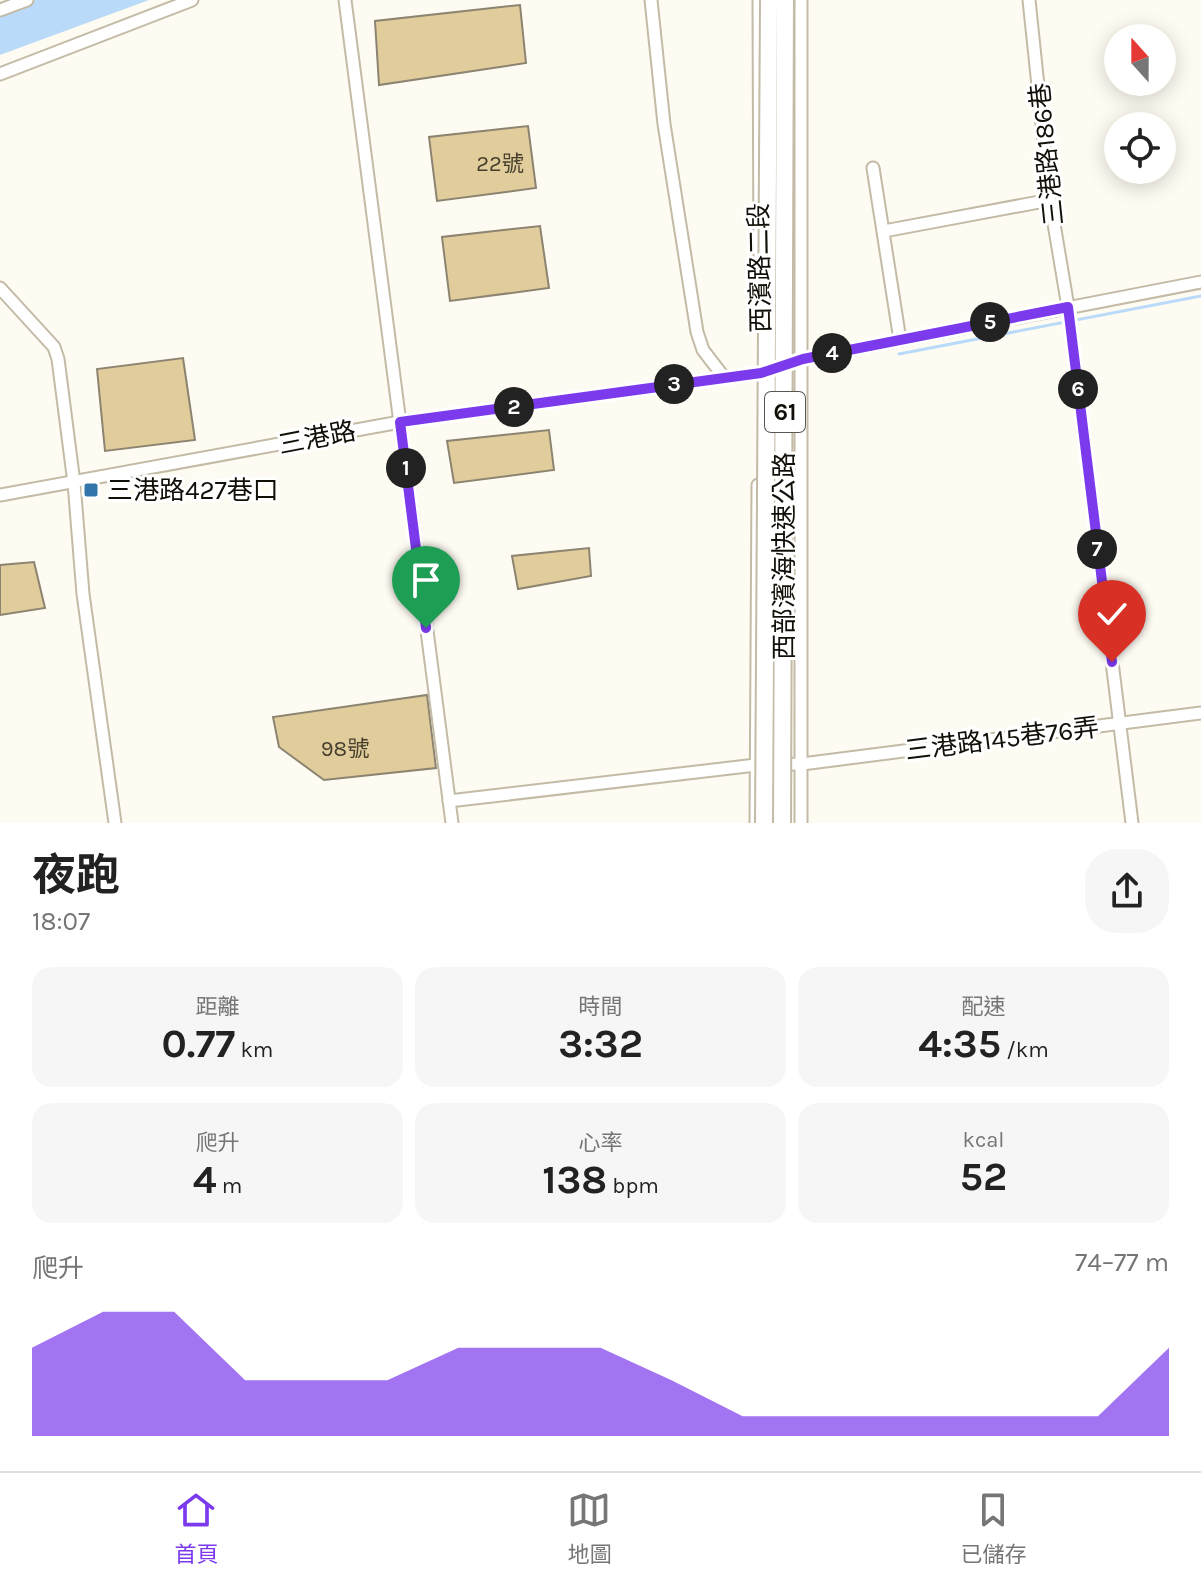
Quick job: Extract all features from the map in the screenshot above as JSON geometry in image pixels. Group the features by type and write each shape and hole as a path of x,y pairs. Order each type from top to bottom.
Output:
{"highway":[{"name":"西部濱海快速公路","path":"764,823 769,0"},
{"name":"西部濱海快速公路","path":"782,823 785,0"}],"street":[{"path":"0,10 27,0"},
{"path":"0,74 192,0"},
{"path":"345,0 452,823"},
{"path":"651,0 664,124 697,332 703,350 723,376"},
{"name":"西濱路二段","path":"756,823 761,373 759,0"},
{"name":"西濱路二段","path":"801,0 801,823"},
{"name":"三港路186巷","path":"1029,0 1050,200 1068,307 1132,823"},
{"path":"873,168 900,340"},
{"path":"884,231 1050,200"},
{"name":"三港路","path":"0,495 400,422 761,373 803,359 1201,282"},
{"path":"0,288 54,347 74,483 83,594 115,823"},
{"name":"三港路145巷76弄","path":"449,801 756,765 802,764 1201,713"}],"water":[{"path":"29,0 149,0 0,55 0,11"}],"building":[{"path":"520,5 526,63 379,85 375,21"},
{"path":"528,126 536,188 437,201 429,137"},
{"path":"540,226 549,288 450,301 442,237"},
{"path":"183,358 195,440 105,451 97,369"},
{"path":"549,430 554,470 454,483 447,441"},
{"path":"589,548 591,576 518,589 512,556"},
{"path":"34,562 45,608 0,615 0,565"},
{"path":"427,695 436,768 324,780 279,747 273,717"}],"waterway":[{"path":"899,354 1201,296"}],"place":[{"name":"三港路427巷口","path":"91,490"}],"route":[{"path":"426,628 400,422 761,373 803,359 1068,307 1112,662"}]}
